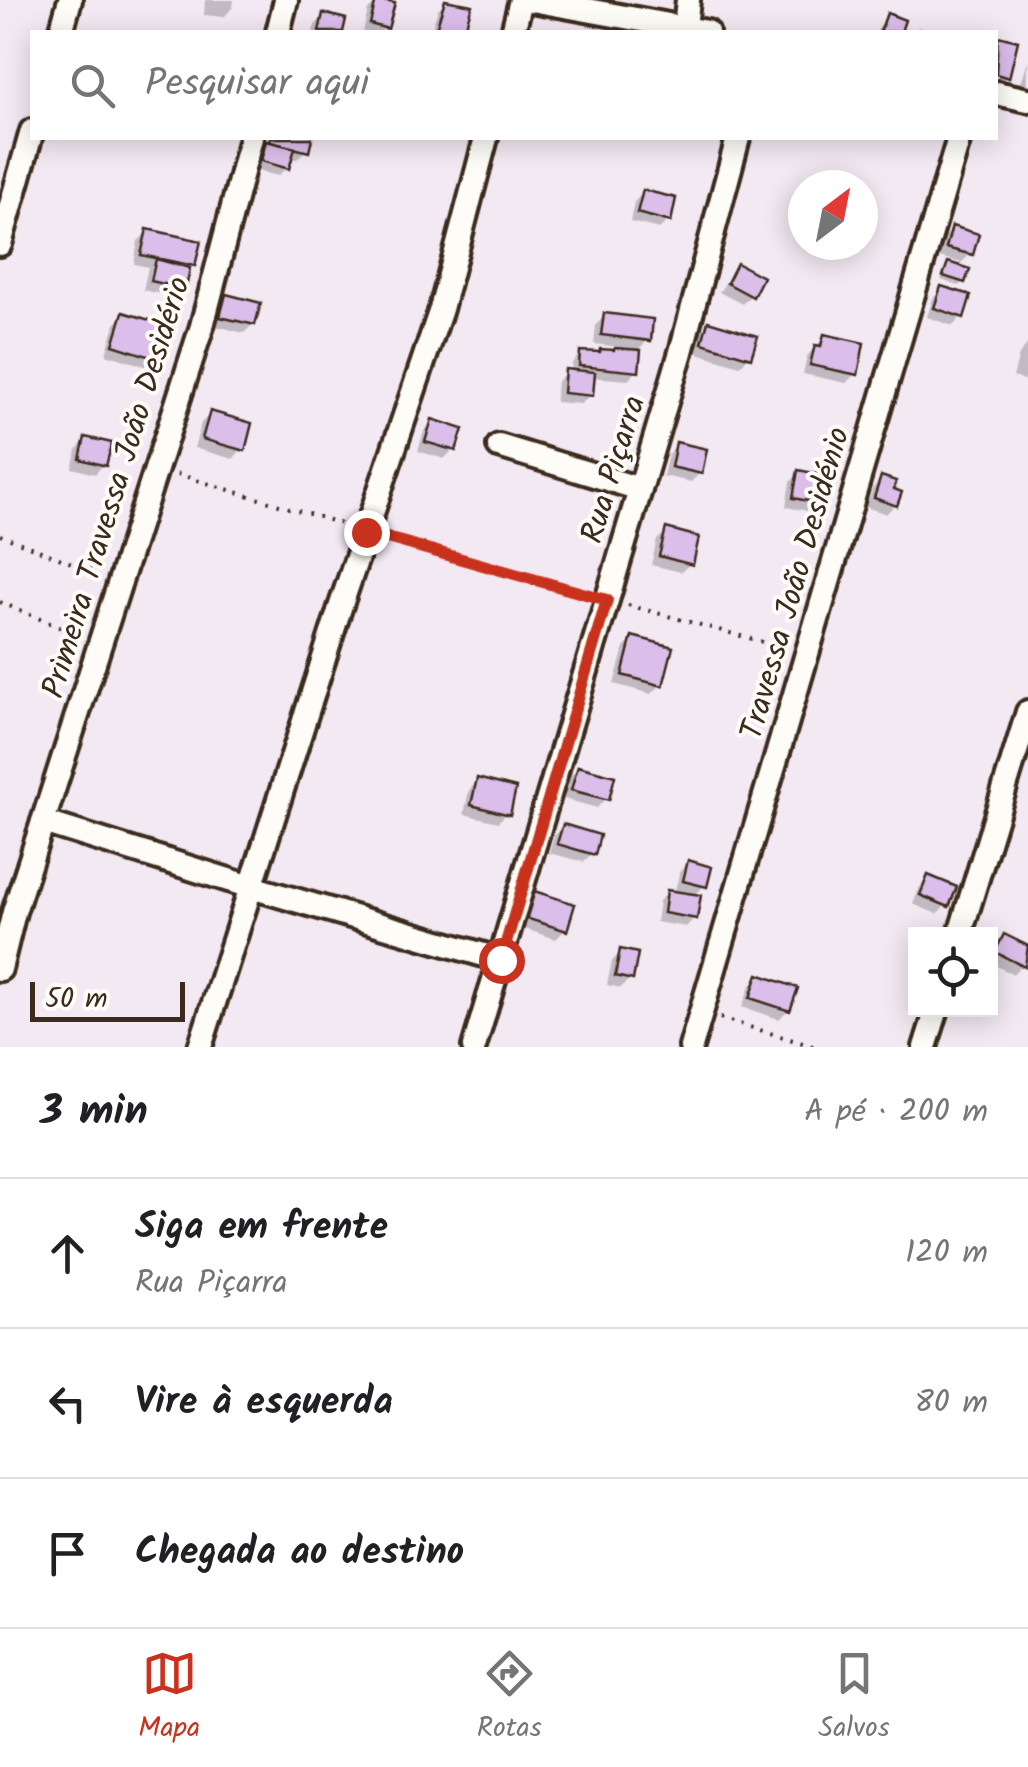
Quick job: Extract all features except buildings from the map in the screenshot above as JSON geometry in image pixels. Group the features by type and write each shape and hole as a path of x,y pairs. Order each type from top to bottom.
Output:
{"street":[{"path":"61,30 70,0"},
{"path":"278,30 286,0"},
{"path":"514,30 521,0"},
{"path":"532,0 696,30 688,0"},
{"path":"998,93 1028,100"},
{"path":"1,234 30,138"},
{"name":"Primeira Travessa João Desidério","path":"0,969 14,912 202,326 249,140"},
{"path":"200,1047 442,309 485,140"},
{"name":"Rua Piçarra","path":"474,1047 640,489 737,140"},
{"name":"Travessa João Desidénio","path":"691,1047 958,140"},
{"path":"498,446 640,489"},
{"path":"962,927 1027,721"},
{"path":"43,822 501,960"},
{"path":"925,1047 935,1017"}],"path":[{"path":"157,468 366,532 807,654"},
{"path":"0,536 97,573"},
{"path":"0,602 78,635"},
{"path":"702,1012 816,1047"}],"route":[{"path":"366,532 607,600 501,960"}]}
